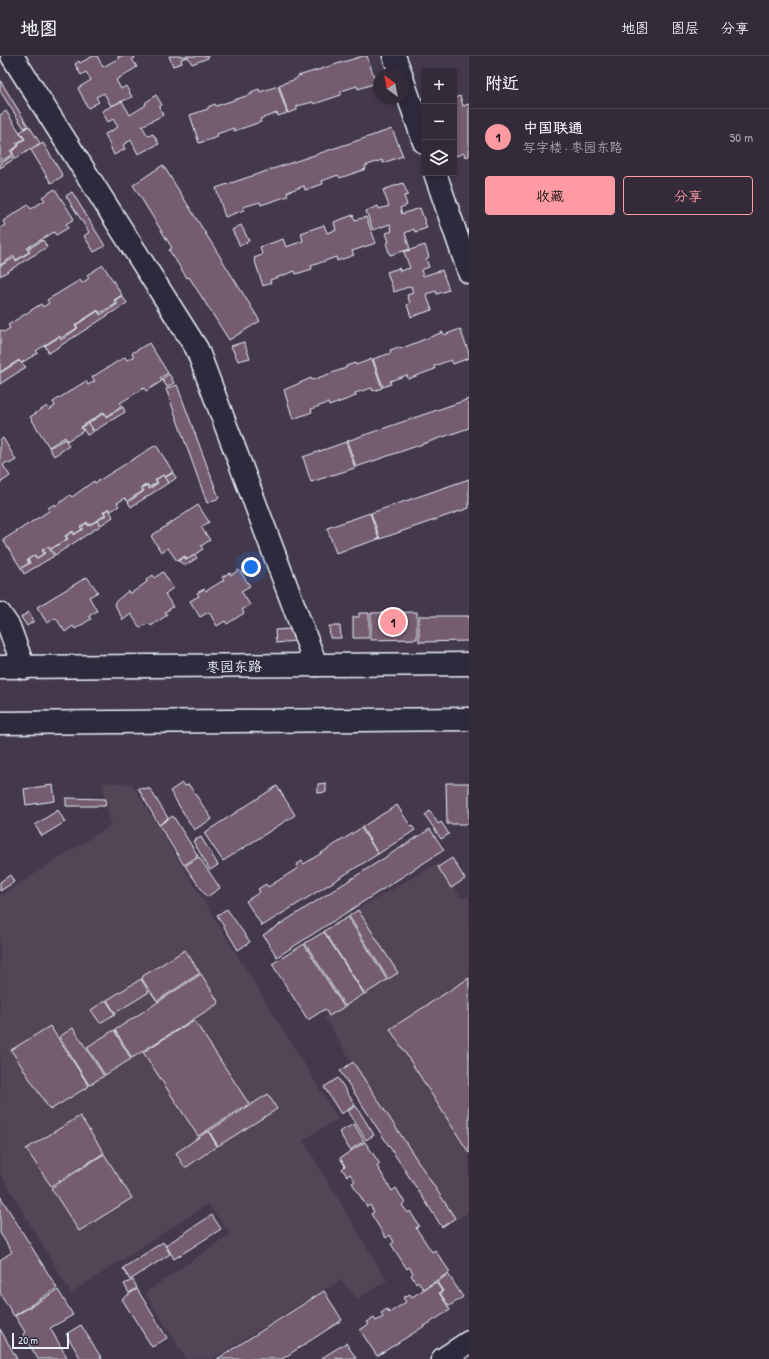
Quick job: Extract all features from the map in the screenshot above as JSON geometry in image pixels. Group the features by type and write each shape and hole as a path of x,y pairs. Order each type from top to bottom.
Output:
{"main road":[{"path":"12,56 197,350 316,665"},
{"path":"394,56 399,68"},
{"path":"409,98 423,140"},
{"path":"436,176 469,272"},
{"path":"0,614 8,627 24,668"},
{"name":"枣园东路","path":"0,667 469,664"},
{"path":"0,723 469,718"},
{"path":"443,1359 469,1342"}],"shaded area":[{"path":"102,782 132,784 338,1119 303,1140 387,1281 357,1299 341,1280 212,1359 186,1359 145,1293 230,1234 208,1204 71,1293 0,1173 0,896 111,825"},
{"path":"438,863 462,899 469,895 469,1212 452,1223 324,1017 394,972 356,910"}],"building":[{"path":"93,56 97,56 103,67 119,58 118,56 134,56 135,58 132,59 137,67 116,80 121,89 126,86 132,97 111,106 104,93 96,97 99,102 88,108 78,88 91,80 86,72 81,75 75,64"},
{"path":"169,56 208,56 208,58 192,64 188,57 181,59 182,63 173,66"},
{"path":"367,56 373,74 373,84 358,89 357,86 341,91 341,95 314,104 313,102 297,106 297,110 288,113 279,85 296,79 298,76"},
{"path":"0,80 28,126 24,128 0,91"},
{"path":"278,86 287,113 278,116 277,113 260,119 261,122 234,131 234,128 217,134 218,137 199,143 190,115 208,109 208,107 215,104 216,106 252,94 251,92 259,89 260,92"},
{"path":"156,95 162,105 159,107 163,115 142,126 148,136 153,134 159,144 138,154 131,140 123,145 125,149 114,155 105,134 118,127 113,119 108,122 102,111 122,101 130,115 146,105 145,103"},
{"path":"460,96 463,106 469,104 469,156 465,157 464,153 457,156 457,97"},
{"path":"6,111 24,139 16,143 18,146 10,151 13,154 0,162 0,115"},
{"path":"29,126 40,143 15,159 12,151 25,139 20,132"},
{"path":"392,129 403,156 383,163 382,160 365,166 366,169 340,178 338,175 322,181 323,184 305,190 304,186 287,192 288,196 261,205 260,202 243,207 244,210 225,217 216,188"},
{"path":"43,143 63,176 51,183 31,150"},
{"path":"12,156 14,159 0,168 0,164"},
{"path":"163,165 260,321 229,340 189,277 187,278 169,250 172,248 133,185"},
{"path":"403,183 408,195 404,196 407,205 400,208 402,214 420,208 427,228 415,232 414,229 405,233 410,249 390,255 386,243 389,242 386,233 392,231 390,224 373,230 366,211 378,206 379,209 389,206 383,190"},
{"path":"55,189 74,219 66,224 68,228 56,235 54,232 27,248 29,252 16,260 14,256 0,265 0,228 5,225 3,221 28,205 31,209 45,200 42,197"},
{"path":"72,192 105,246 94,252 84,236 89,232 66,196"},
{"path":"353,215 355,220 366,217 376,243 352,251 354,255 337,261 336,257 311,266 312,269 296,274 295,271 270,280 271,283 263,286 254,258 262,255 260,247 283,239 286,247 303,241 301,233 324,225 327,233 336,230 334,222"},
{"path":"241,225 249,241 240,246 232,230"},
{"path":"43,240 47,247 0,276 0,266 14,258 16,261 30,252 28,249"},
{"path":"425,245 429,257 426,259 429,267 421,270 423,276 442,270 449,290 437,294 436,291 426,294 432,310 411,317 407,305 410,303 407,295 413,293 411,286 394,292 387,272 399,268 400,271 410,268 404,252"},
{"path":"103,265 122,295 114,300 116,304 100,313 98,310 75,325 77,328 61,338 59,336 36,351 38,353 21,363 19,360 0,372 0,330 4,332 10,328 8,325 41,304 43,307 49,303 47,300 80,280 82,283 89,278 87,275"},
{"path":"122,296 127,303 49,353 45,346 59,337 61,340 78,328 76,325 98,311 100,315 118,304 115,300"},
{"path":"460,329 469,353 469,358 453,364 451,360 434,366 435,369 408,379 407,375 390,381 391,384 383,387 373,359 391,353 390,350 399,347 400,349 443,332 444,335"},
{"path":"244,342 250,358 238,361 231,346"},
{"path":"149,343 168,373 160,378 162,381 146,391 144,388 120,403 122,406 107,416 104,412 81,427 83,431 67,441 65,437 49,447 30,417 47,406 49,410 55,406 53,402 86,381 88,385 95,381 92,377 125,357 127,360 134,357 132,353"},
{"path":"372,359 382,388 373,391 372,388 355,393 356,396 329,406 328,403 311,409 312,412 293,419 284,390 311,378 312,380 346,368 346,366 355,363 356,365"},
{"path":"19,361 26,367 0,384 0,373"},
{"path":"169,374 174,383 167,387 162,379"},
{"path":"177,385 219,498 207,503 166,389"},
{"path":"469,399 469,428 356,467 347,441"},
{"path":"123,407 125,412 94,431 89,423 104,413 106,417"},
{"path":"88,423 93,432 87,435 82,427"},
{"path":"3,438 16,460 9,464 7,462 3,465 10,476 0,483 0,440"},
{"path":"65,439 69,446 54,456 49,448"},
{"path":"346,442 355,468 311,482 303,457"},
{"path":"156,445 173,472 165,477 163,475 155,480 157,483 149,487 147,484 141,488 143,491 127,501 125,498 117,503 119,506 111,511 109,508 103,512 105,515 89,525 87,522 80,527 82,529 75,534 73,531 65,536 67,539 51,549 49,546 42,550 44,553 37,558 35,555 27,560 29,563 21,568 3,540 49,511 48,508 55,504 56,506 70,495 72,497 94,481 95,483"},
{"path":"173,473 176,478 169,483 166,477"},
{"path":"163,475 168,483 131,507 128,502 144,491 142,488 147,485 149,489 158,483 156,480"},
{"path":"469,479 469,508 380,539 371,513"},
{"path":"198,505 209,522 201,527 210,540 201,546 203,549 187,560 185,556 177,561 168,548 161,552 151,536"},
{"path":"109,509 113,517 101,525 98,521 106,515 104,512"},
{"path":"370,513 379,539 336,553 327,528"},
{"path":"97,521 100,526 55,555 51,549 68,539 66,536 72,532 74,535 83,529 82,526 87,523 88,526"},
{"path":"48,547 54,556 24,574 21,568 30,563 28,559 34,556 36,559 45,553 43,550"},
{"path":"195,555 197,558 186,565 178,561 184,557 186,560"},
{"path":"239,570 250,586 241,591 250,605 242,610 244,613 227,624 225,621 217,626 209,612 200,617 190,601 199,596 197,593 204,589 206,591 224,580 222,577 230,573 231,575"},
{"path":"163,572 173,588 165,594 173,607 165,612 167,615 151,626 149,623 140,628 131,614 123,620 114,603 128,591 130,594 147,582 146,580 153,575 154,578"},
{"path":"87,577 98,592 89,597 97,611 89,616 91,619 75,629 73,626 65,632 56,618 47,623 37,607"},
{"path":"29,612 34,621 27,626 21,617"},
{"path":"417,612 417,639 371,640 371,613"},
{"path":"359,613 369,613 369,638 353,638 353,617 359,617"},
{"path":"419,616 469,616 469,641 419,642"},
{"path":"329,626 340,626 341,638 330,638"},
{"path":"290,629 296,641 276,643 275,630"},
{"path":"182,783 184,786 189,785 212,819 194,830 170,791"},
{"path":"326,783 326,792 318,793 318,784"},
{"path":"446,783 469,783 469,824 447,824"},
{"path":"53,785 55,801 26,805 24,789"},
{"path":"277,786 295,815 223,861 204,833"},
{"path":"138,788 150,789 168,818 159,825"},
{"path":"66,798 106,799 105,806 66,806"},
{"path":"397,805 411,827 412,826 415,830 378,854 362,827"},
{"path":"58,810 65,822 42,836 35,825"},
{"path":"430,811 438,824 441,822 449,834 441,839 425,815"},
{"path":"173,816 198,856 184,865 159,825"},
{"path":"361,828 378,854 262,926 246,901 260,892 258,889 266,884 268,887 298,868 296,865 302,861 304,864"},
{"path":"430,829 444,850 277,957 263,935"},
{"path":"201,837 218,865 210,870 193,841"},
{"path":"199,857 220,888 207,897 185,866"},
{"path":"452,858 465,879 451,888 438,867"},
{"path":"10,875 14,882 0,891 0,882"},
{"path":"227,909 250,942 238,950 217,915"},
{"path":"358,910 398,973 388,979 349,916"},
{"path":"348,917 387,980 365,994 324,931"},
{"path":"324,932 364,994 345,1006 305,943"},
{"path":"304,944 344,1007 329,1016 325,1009 308,1020 272,964"},
{"path":"185,950 200,973 157,1001 142,979 143,976"},
{"path":"201,974 219,1003 132,1058 115,1030"},
{"path":"469,978 469,1153 390,1029"},
{"path":"141,979 149,992 115,1013 107,1000"},
{"path":"106,1000 115,1014 100,1023 91,1010"},
{"path":"194,1020 249,1104 198,1136 143,1052"},
{"path":"50,1026 89,1086 50,1110 11,1050"},
{"path":"73,1028 104,1076 89,1085 59,1037"},
{"path":"114,1030 131,1059 105,1075 87,1047"},
{"path":"353,1062 455,1218 442,1227 340,1071"},
{"path":"338,1078 355,1105 341,1114 324,1087"},
{"path":"268,1094 277,1109 218,1146 209,1131"},
{"path":"356,1106 374,1135 366,1140 348,1111"},
{"path":"80,1116 104,1153 51,1186 26,1149"},
{"path":"354,1124 364,1141 350,1150 339,1132"},
{"path":"208,1131 217,1146 185,1168 176,1153"},
{"path":"365,1142 380,1164 377,1166 392,1191 396,1188 405,1203 402,1205 408,1213 410,1211 419,1226 416,1228 432,1252 435,1250 450,1272 423,1289 418,1281 416,1283 411,1275 413,1273 409,1267 407,1269 391,1244 394,1242 390,1235 386,1238 371,1214 374,1212 370,1205 367,1207 352,1183 355,1181 350,1174 347,1176 342,1169 345,1166 340,1158"},
{"path":"104,1154 132,1198 79,1231 51,1188"},
{"path":"0,1196 57,1288 14,1316 0,1293 0,1260 12,1252 0,1233"},
{"path":"212,1215 221,1229 174,1259 166,1245"},
{"path":"163,1242 170,1254 130,1280 123,1268"},
{"path":"448,1274 463,1297 449,1306 440,1293 443,1291 437,1282"},
{"path":"133,1280 137,1288 129,1293 124,1284"},
{"path":"436,1282 442,1291 439,1293 450,1310 377,1356 360,1330 369,1324 367,1322 374,1318 376,1321 383,1317 381,1313 387,1309 389,1313 406,1302 403,1298 410,1294 412,1297"},
{"path":"137,1289 167,1338 152,1347 122,1299"},
{"path":"58,1290 73,1315 50,1328 68,1359 38,1359 23,1334 25,1332 15,1316"},
{"path":"324,1291 342,1320 282,1359 217,1359"},
{"path":"81,1325 102,1359 81,1359 66,1334"},
{"path":"0,1329 17,1359 0,1359"},
{"path":"346,1343 356,1358 320,1359"}],"place":[{"name":"中国联通","path":"393,622"}]}
